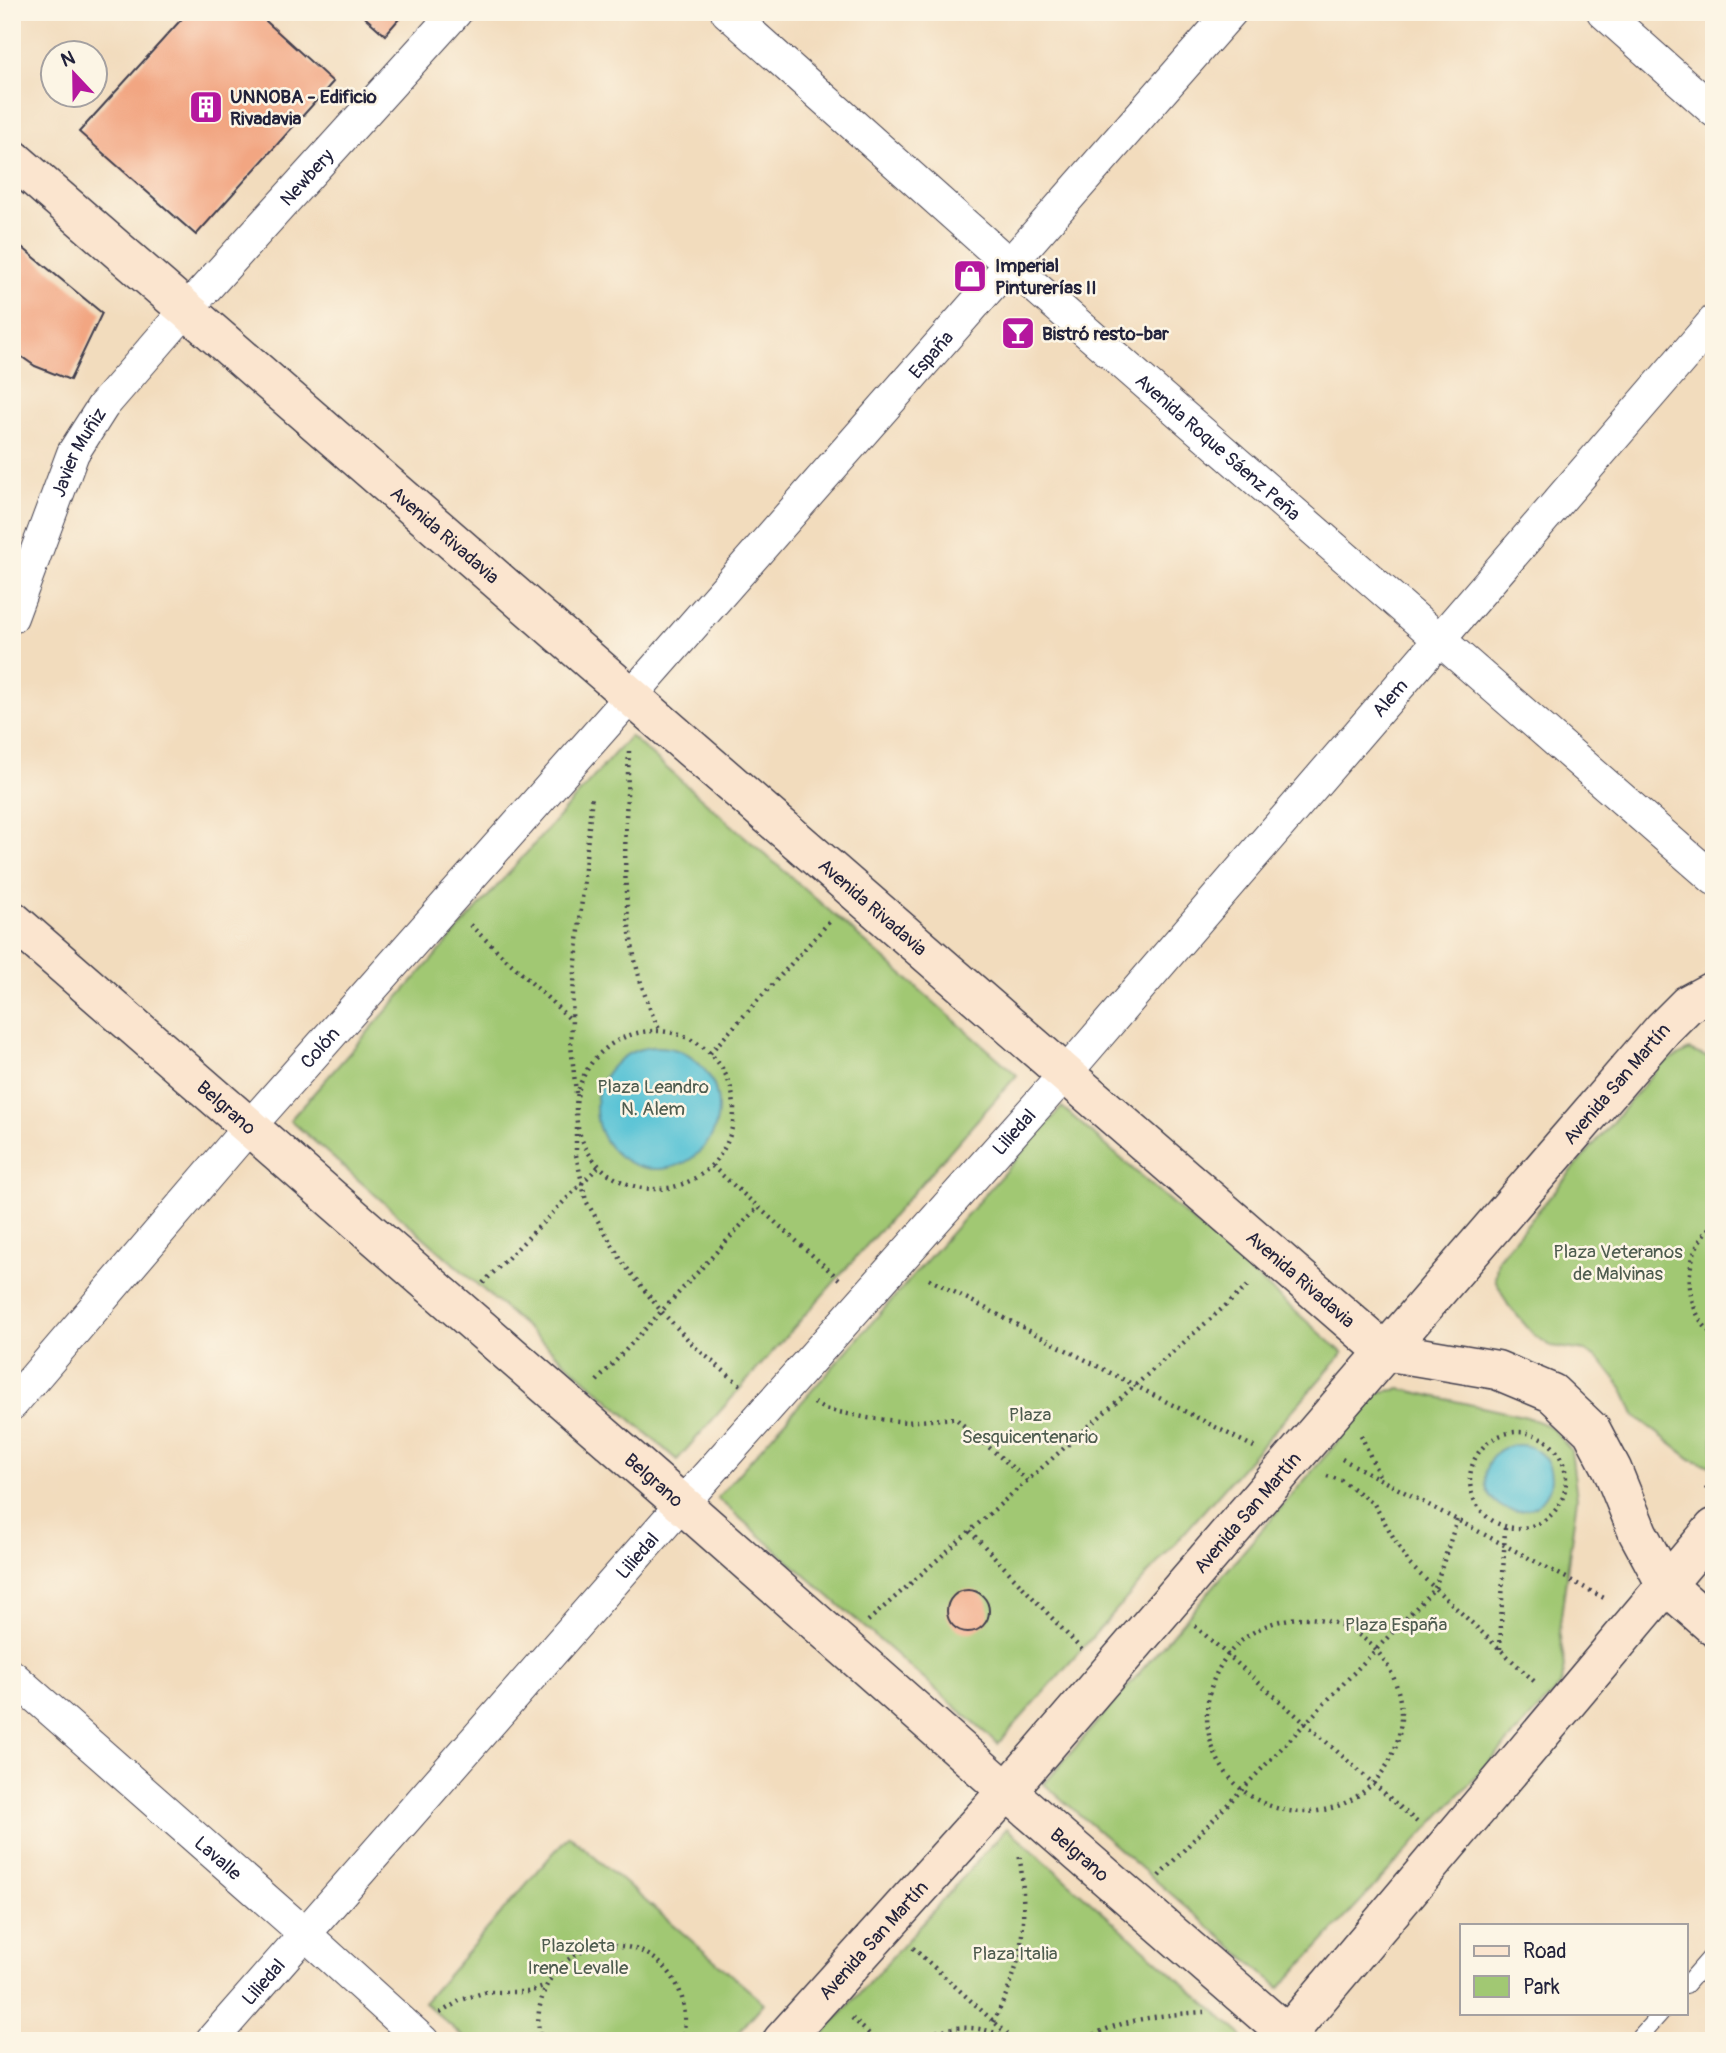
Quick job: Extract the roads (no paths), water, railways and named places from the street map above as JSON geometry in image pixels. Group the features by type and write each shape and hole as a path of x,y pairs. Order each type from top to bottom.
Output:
{"main road":[{"name":"Avenida Rivadavia","path":"12,158 1384,1351"},
{"name":"Belgrano","path":"12,920 1257,2007 1288,2039"},
{"name":"Avenida San Martín","path":"782,2041 1007,1791 1663,1029 1688,1004 1714,990"},
{"path":"1384,1351 1497,1370 1552,1393 1592,1431 1612,1469 1638,1533 1666,1585 1714,1627"},
{"path":"1288,2039 1714,1528"}],"street":[{"name":"Newbery","path":"186,310 456,12"},
{"name":"Avenida Roque Sáenz Peña","path":"727,12 1010,265 1714,879"},
{"name":"España","path":"631,696 1231,12"},
{"path":"1603,12 1714,111"},
{"name":"Javier Muñiz","path":"12,617 72,453 103,406 186,310"},
{"name":"Alem","path":"1065,1074 1714,321"},
{"name":"Colón","path":"12,1404 249,1127 631,696"},
{"name":"Liliedal","path":"211,2041 682,1504 1065,1074"},
{"name":"Lavalle","path":"12,1676 420,2038"}],"lane":[{"path":"1688,1983 1714,1953"},
{"path":"1636,2041 1660,2014"}],"water":[{"path":"657,1047 680,1052 700,1065 713,1085 718,1108 713,1131 700,1151 680,1164 657,1169 634,1164 614,1151 601,1131 596,1108 601,1085 614,1065 634,1052"},
{"path":"1518,1445 1541,1455 1551,1478 1541,1501 1518,1511 1495,1501 1485,1478 1495,1455"}],"place":[{"name":"UNNOBA - Edificio Rivadavia","path":"206,107"},
{"name":"Imperial Pinturerías II","path":"970,276"},
{"name":"Bistró resto-bar","path":"1018,333"}],"park label":[{"name":"Plaza Leandro N. Alem","path":"653,1097"},
{"name":"Plaza Veteranos de Malvinas","path":"1618,1262"},
{"name":"Plaza Sesquicentenario","path":"1030,1425"},
{"name":"Plaza España","path":"1396,1624"},
{"name":"Plaza Italia","path":"1015,1953"},
{"name":"Plazoleta Irene Levalle","path":"578,1956"}]}
